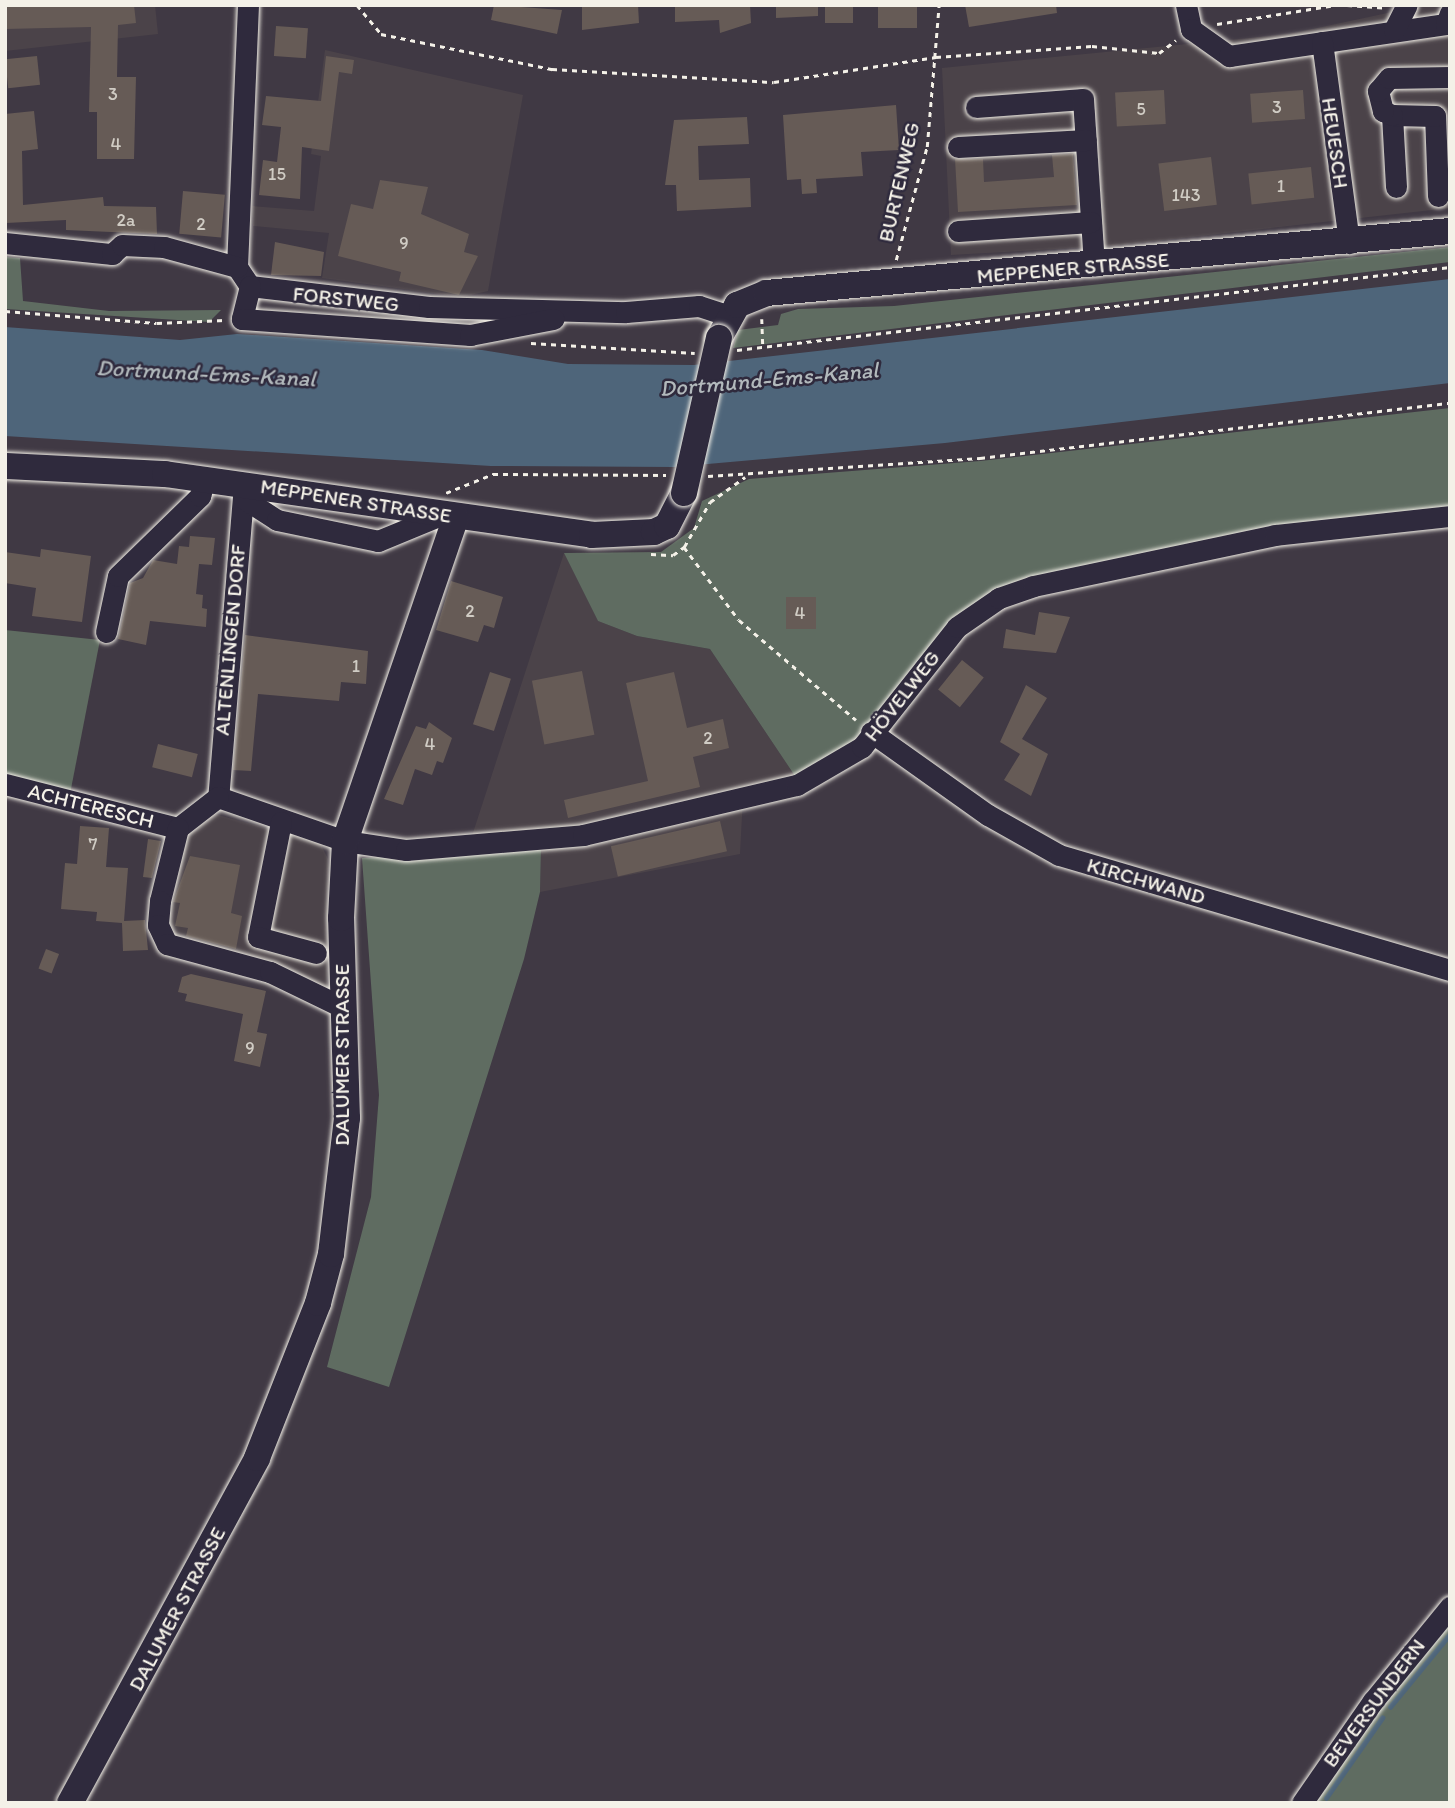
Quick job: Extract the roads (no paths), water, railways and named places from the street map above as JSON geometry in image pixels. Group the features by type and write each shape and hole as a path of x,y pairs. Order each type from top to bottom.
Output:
{"main road":[{"name":"MEPPENER STRASSE","path":"5,466 205,479 244,491 638,536 667,526 687,481 719,339 766,293 1349,243 1450,231"},
{"name":"DALUMER STRASSE","path":"70,1803 257,1458 304,1347 339,1200 347,1118 344,1008 345,841 440,514"}],"street":[{"path":"248,5 237,267 250,286 242,319 470,335 544,323 567,312"},
{"path":"1186,5 1191,29 1229,56 1446,24 1450,13"},
{"path":"1394,30 1407,5"},
{"name":"HEUESCH","path":"1322,42 1349,243"},
{"path":"1438,197 1435,116 1392,115 1383,111 1378,91 1389,78 1450,77"},
{"path":"976,107 1083,99 1094,266"},
{"path":"1392,115 1396,187"},
{"path":"958,147 1086,140"},
{"path":"958,231 1091,222"},
{"path":"5,243 112,254 122,245 164,247 237,267"},
{"name":"FORSTWEG","path":"250,286 429,307 567,312 699,306 719,339"},
{"path":"106,632 118,576 200,496 205,479"},
{"path":"244,491 277,520 378,541 440,514"},
{"name":"ALTENLINGEN DORF","path":"218,797 244,491"},
{"name":"HÖVELWEG","path":"345,841 406,850 523,842 656,821 797,785 856,751 957,627 999,598 1275,535 1450,516"},
{"name":"KIRCHWAND","path":"871,733 988,815 1059,855 1450,970"},
{"name":"ACHTERESCH","path":"5,784 178,828"},
{"path":"344,1008 270,972 167,944 158,925 160,901 178,828 218,797 281,822 345,841"},
{"path":"281,822 258,937 316,953"},
{"name":"BEVERSUNDERN","path":"1302,1803 1373,1701 1450,1607"}],"water":[{"name":"Dortmund-Ems-Kanal","path":"1450,279 1450,383 945,443 674,467 491,466 5,436 5,327 180,340 237,334 482,350 568,364 694,365"}],"waterway":[{"path":"1390,1707 1450,1634"},
{"path":"1326,1798 1382,1718"}]}
